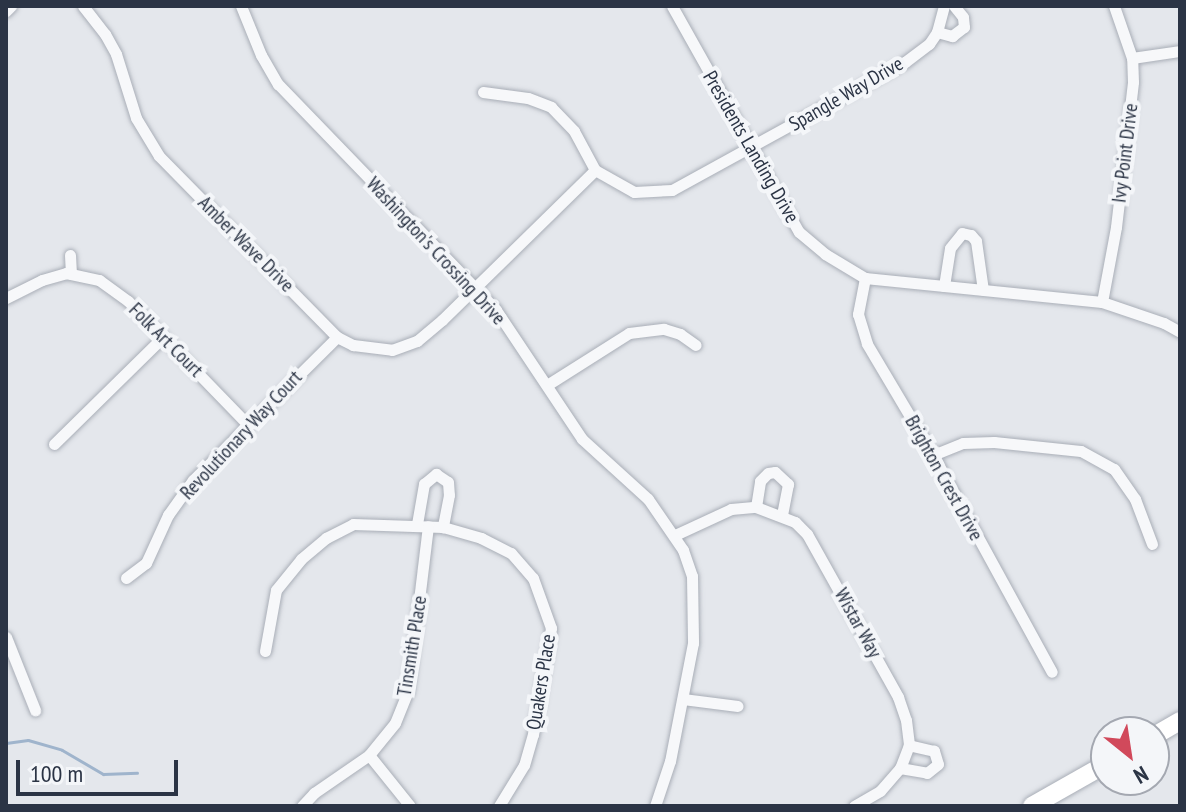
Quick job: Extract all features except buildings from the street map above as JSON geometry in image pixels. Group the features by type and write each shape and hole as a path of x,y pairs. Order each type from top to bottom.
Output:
{"main road":[{"path":"1043,803 1090,774"}],"street":[{"path":"6,11 11,6"},
{"name":"Amber Wave Drive","path":"83,6 116,54 136,118 159,156 337,337 353,345 379,350 405,346 435,326 595,170"},
{"name":"Washington's Crossing Drive","path":"241,6 261,55 278,84 496,310 582,439 648,499 675,535 692,576 693,643 670,761 655,806"},
{"name":"Presidents Landing Drive","path":"672,6 799,232 825,254 865,278 1102,302 1164,323 1180,332"},
{"path":"937,32 944,6"},
{"name":"Spangle Way Drive","path":"595,170 623,187 650,194 672,190 905,62 929,44 937,32 952,36 964,27 963,17 954,6"},
{"name":"Ivy Point Drive","path":"1102,302 1120,199 1132,58 1114,6"},
{"path":"1132,58 1180,51"},
{"path":"483,92 528,98 551,107 574,131 595,170"},
{"path":"944,286 950,248 962,233 971,235 976,241 983,290"},
{"path":"6,298 42,280 71,274 70,255"},
{"name":"Folk Art Court","path":"71,274 99,280 128,301 248,425"},
{"name":"Brighton Crest Drive","path":"865,278 858,314 867,344 933,455 1052,672"},
{"path":"547,385 629,333 664,329 680,334 696,345"},
{"path":"54,444 163,337"},
{"name":"Revolutionary Way Court","path":"126,578 146,563 168,515 193,480 337,337"},
{"path":"933,455 963,443 994,442 1091,455 1114,469 1126,484 1152,544"},
{"path":"756,507 760,481 768,473 775,472 788,484 782,515"},
{"name":"Tinsmith Place","path":"302,806 314,793 369,755 395,723 408,691 424,484 436,474 448,482 449,495 443,527"},
{"name":"Wistar Way","path":"675,535 731,509 756,507 795,522 807,534 838,586 898,697 909,745"},
{"name":"Quakers Place","path":"265,651 276,590 301,559 326,538 353,524 443,527 481,538 511,553 533,578 551,628 533,734 524,765 499,806"},
{"path":"6,637 11,666 35,710"},
{"path":"683,699 738,706"},
{"path":"854,806 880,791 900,768 909,745 934,751 938,764 927,773 900,768"},
{"path":"369,755 410,806"}],"waterway":[{"path":"6,743 28,740 62,750 103,774 137,773"}]}
